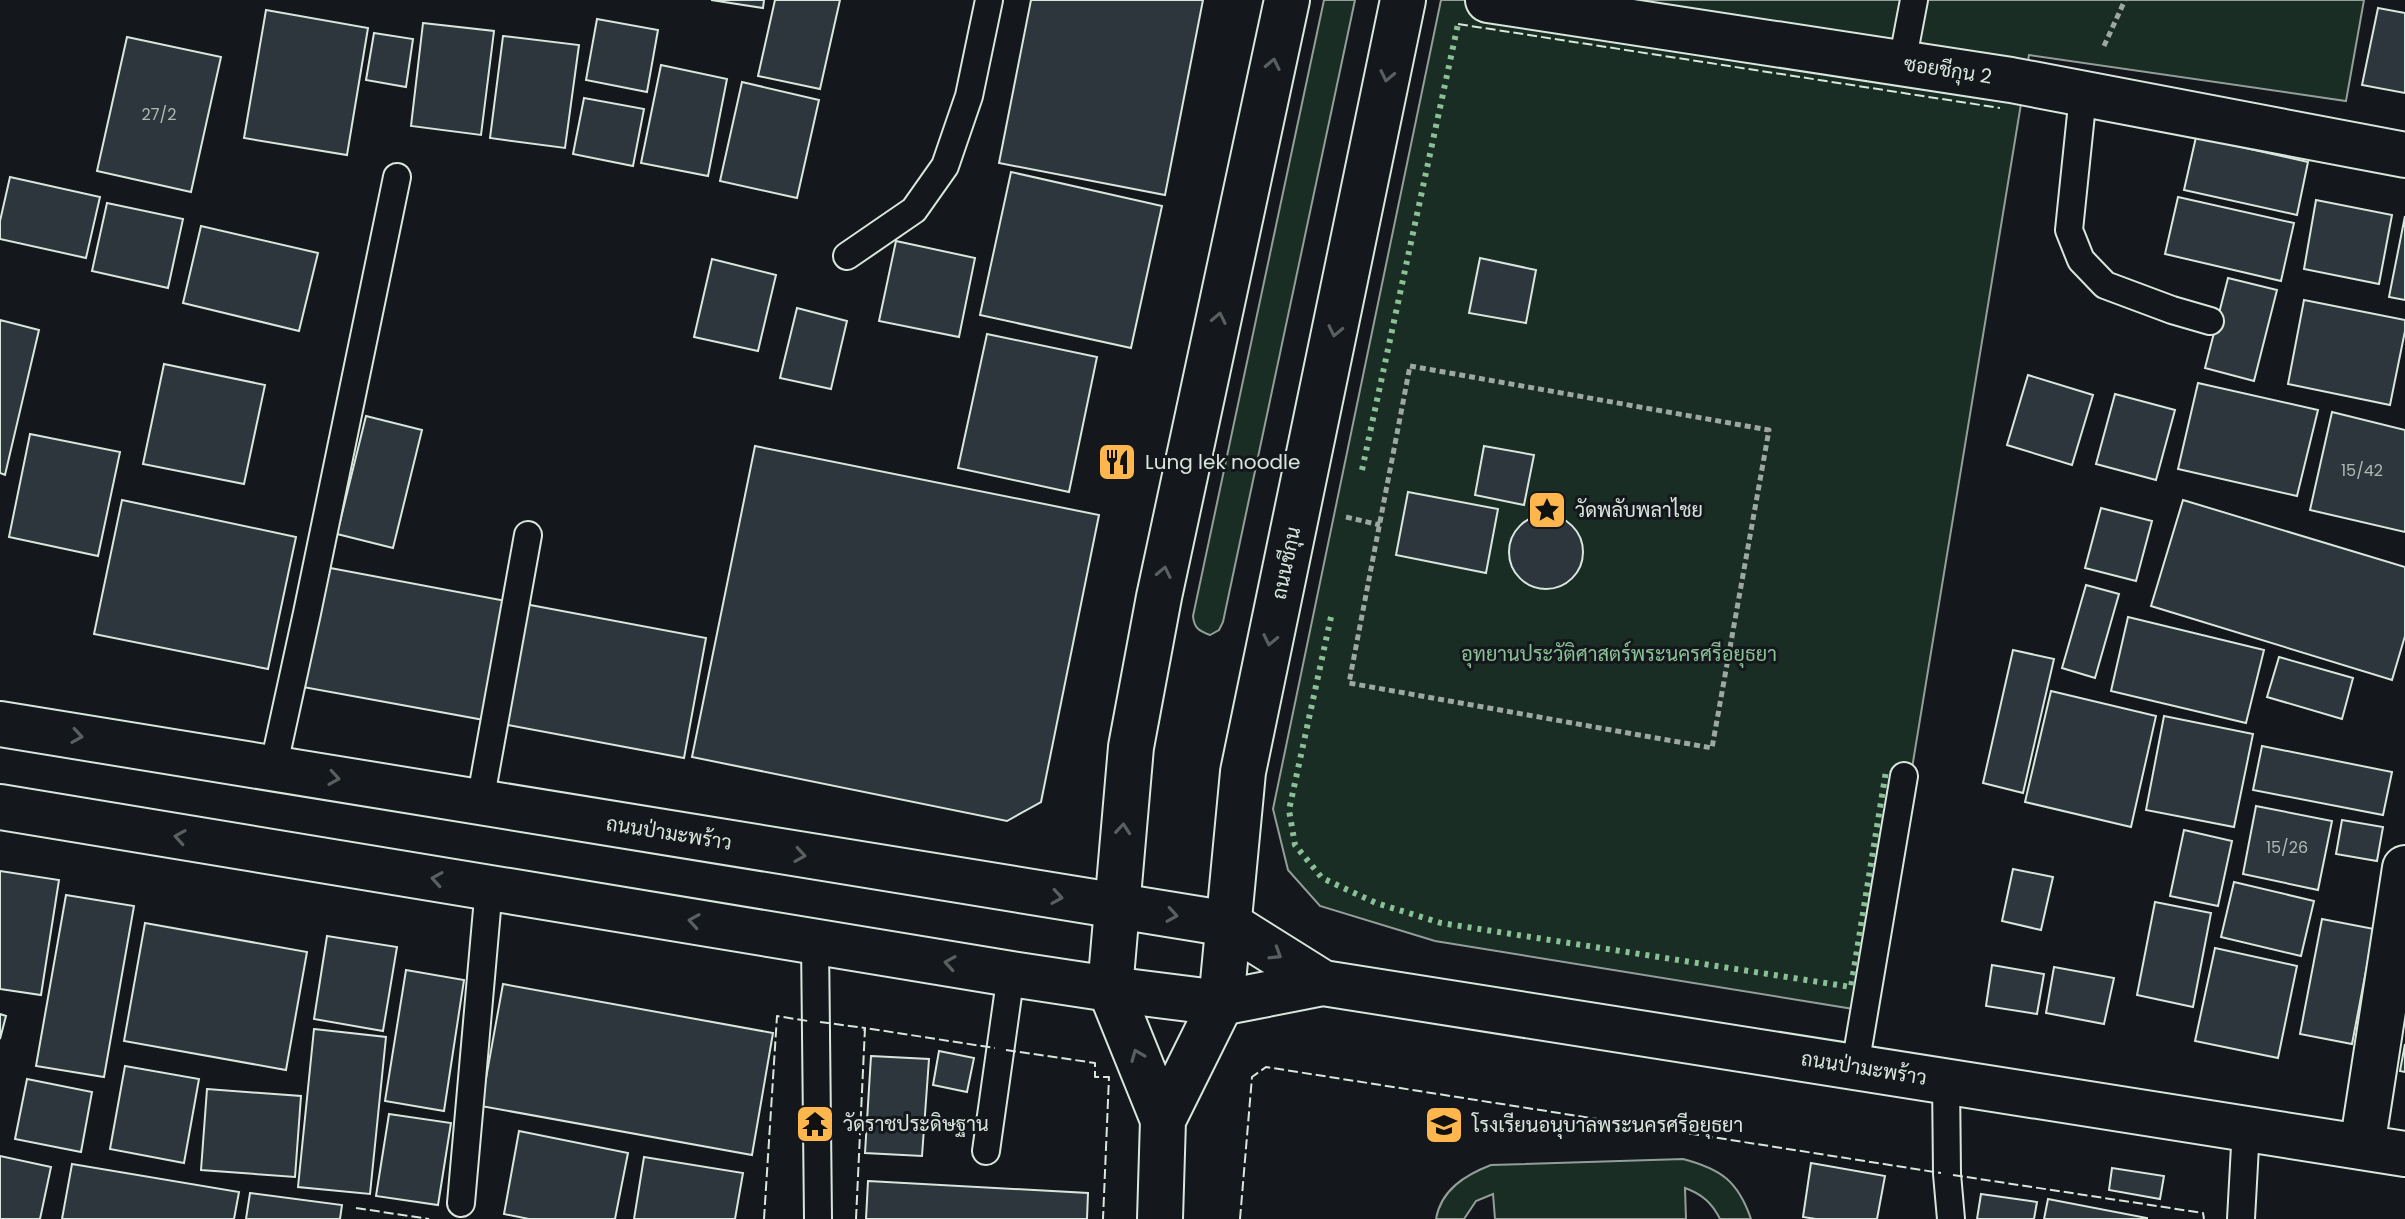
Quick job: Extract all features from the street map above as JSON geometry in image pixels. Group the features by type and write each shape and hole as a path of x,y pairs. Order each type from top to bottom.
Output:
{"street":[{"name":"ถนนชีกุน","path":"1160,1219 1163,1120 1110,989 1131,747 1159,597 1287,0"},
{"name":"ถนนชีกุน","path":"1163,1120 1221,1003 1243,772 1403,0"},
{"name":"ซอยชีกุน 2","path":"1488,0 1623,10 2405,155"},
{"name":"ถนนป่ามะพร้าว","path":"0,724 1229,924 1323,983"},
{"name":"ถนนป่ามะพร้าว","path":"0,807 1110,989 1221,1003 1323,983 2405,1154"},
{"path":"2362,1147 2405,868"}],"lane":[{"path":"847,256 914,210 945,166 969,96 989,0"},
{"path":"1902,63 1914,0"},
{"path":"2083,95 2069,230 2081,260 2105,285 2210,321"},
{"path":"273,769 397,177"},
{"path":"480,802 528,535"},
{"path":"1855,1066 1904,776"},
{"path":"461,1203 489,887"},
{"path":"815,941 818,1219"},
{"path":"986,1151 1011,974"},
{"path":"1946,1080 1951,1219"},
{"path":"2241,1219 2246,1128"}],"path":[{"path":"1410,366 1769,430 1712,748 1349,683 1410,366"}],"green space":[{"path":"1324,0 1355,0 1223,622 1219,630 1210,635 1198,628 1193,616"},
{"name":"อุทยานประวัติศาสตร์พระนครศรีอยุธยา","path":"1441,0 2364,0 2346,101 2029,55 1872,1012 1435,941 1320,906 1288,870 1273,809"},
{"path":"1683,1159 1708,1167 1726,1178 1740,1195 1751,1219 1720,1219 1706,1200 1685,1188 1686,1219 1495,1219 1493,1194 1476,1201 1464,1219 1436,1219 1443,1200 1456,1185 1491,1165"}],"building":[{"path":"711,0 764,0 763,8"},
{"path":"775,0 840,0 820,89 758,76"},
{"path":"1031,0 1203,0 1165,195 999,163"},
{"path":"2378,8 2405,13 2405,93 2362,85"},
{"path":"266,10 368,28 347,155 244,138"},
{"path":"597,19 658,30 647,92 586,80"},
{"path":"423,23 494,31 481,135 411,126"},
{"path":"374,33 413,39 406,87 366,80"},
{"path":"503,36 579,45 565,148 490,138"},
{"path":"127,37 221,57 191,192 97,171"},
{"path":"661,65 727,79 708,176 641,163"},
{"path":"742,82 819,100 797,198 720,181"},
{"path":"584,98 644,109 633,166 573,154"},
{"path":"2196,137 2308,162 2297,215 2184,190"},
{"path":"1011,172 1162,206 1131,348 980,315"},
{"path":"10,177 100,197 86,258 0,239 0,221"},
{"path":"2178,197 2294,223 2281,281 2165,254"},
{"path":"2316,200 2392,215 2379,284 2304,269"},
{"path":"107,203 183,219 168,288 92,271"},
{"path":"2405,216 2405,300 2389,297"},
{"path":"201,226 318,253 299,331 183,303"},
{"path":"896,241 975,258 959,337 879,321"},
{"path":"1480,258 1536,270 1526,323 1469,313"},
{"path":"712,259 776,275 758,351 694,337"},
{"path":"2228,278 2277,290 2254,381 2205,368"},
{"path":"2304,300 2405,320 2390,405 2288,384"},
{"path":"797,308 847,321 831,389 780,378"},
{"path":"0,320 39,330 5,475 0,473"},
{"path":"987,334 1097,357 1069,492 958,468"},
{"path":"164,364 265,385 244,484 143,464"},
{"path":"2028,375 2093,395 2072,465 2007,445"},
{"path":"2198,383 2318,410 2297,496 2178,469"},
{"path":"2115,394 2175,410 2156,480 2096,464"},
{"path":"2332,412 2405,430 2405,532 2310,510"},
{"path":"366,416 422,430 393,548 337,534"},
{"path":"30,434 120,452 98,556 9,537"},
{"path":"755,446 1099,515 1041,802 1007,821 692,757"},
{"path":"1484,446 1534,455 1524,505 1475,495"},
{"path":"1408,492 1498,509 1486,573 1396,555"},
{"path":"122,500 296,537 268,669 94,634"},
{"path":"2183,500 2405,567 2405,636 2392,680 2151,606"},
{"path":"2101,508 2152,521 2136,581 2085,568"},
{"path":"1539,515 1553,515 1567,521 1577,531 1583,552 1577,573 1567,583 1553,589 1539,589 1525,583 1515,573 1509,559 1509,545 1515,531 1525,521"},
{"path":"325,567 506,601 484,720 303,687"},
{"path":"2086,585 2119,594 2095,678 2062,668"},
{"path":"525,604 706,638 684,758 503,724"},
{"path":"2128,617 2264,650 2246,723 2111,691"},
{"path":"2013,650 2054,659 2023,793 1983,783"},
{"path":"2279,657 2353,678 2342,719 2267,697"},
{"path":"2051,691 2156,716 2131,827 2025,802"},
{"path":"2164,716 2253,734 2234,827 2146,810"},
{"path":"2262,746 2392,772 2383,815 2253,790"},
{"path":"2256,806 2332,821 2318,890 2243,874"},
{"path":"2342,820 2383,827 2377,861 2336,854"},
{"path":"2184,830 2232,841 2218,906 2170,896"},
{"path":"2013,869 2053,877 2041,930 2002,921"},
{"path":"0,871 59,880 41,995 0,989"},
{"path":"2234,882 2314,901 2301,956 2221,937"},
{"path":"66,895 134,906 104,1077 36,1066"},
{"path":"2155,902 2211,913 2193,1007 2137,995"},
{"path":"2322,919 2374,929 2352,1044 2300,1034"},
{"path":"145,923 307,952 286,1070 124,1041"},
{"path":"327,936 397,947 383,1031 314,1019"},
{"path":"2215,948 2297,966 2278,1058 2195,1041"},
{"path":"1992,965 2044,974 2037,1014 1986,1006"},
{"path":"2054,967 2114,978 2104,1024 2046,1013"},
{"path":"406,970 464,980 444,1111 385,1101"},
{"path":"503,984 773,1033 752,1155 481,1106"},
{"path":"0,1014 6,1016 0,1039"},
{"path":"314,1029 386,1037 370,1194 298,1187"},
{"path":"2405,1044 2405,1072 2400,1071"},
{"path":"939,1051 974,1058 967,1092 933,1085"},
{"path":"871,1056 929,1059 922,1156 865,1153"},
{"path":"125,1066 199,1079 184,1163 110,1149"},
{"path":"27,1079 92,1092 81,1152 15,1139"},
{"path":"207,1089 301,1096 295,1177 201,1170"},
{"path":"389,1114 451,1123 438,1205 376,1196"},
{"path":"519,1131 628,1153 615,1219 529,1219 504,1214"},
{"path":"0,1156 51,1167 40,1219 0,1219"},
{"path":"644,1157 743,1173 735,1219 634,1219"},
{"path":"1811,1163 1885,1176 1877,1219 1803,1217"},
{"path":"72,1164 239,1192 234,1219 62,1219"},
{"path":"2112,1168 2164,1176 2160,1199 2109,1190"},
{"path":"868,1181 1088,1193 1087,1219 866,1219"},
{"path":"250,1193 342,1205 340,1219 246,1219"},
{"path":"1981,1194 2037,1202 2034,1219 1977,1219"},
{"path":"2048,1199 2147,1218 2147,1219 2044,1219"}],"hedge":[{"path":"1362,470 1458,24"},
{"path":"1331,617 1289,810 1295,845 1322,878 1376,903 1441,923 1851,987 1886,771"}],"fence":[{"path":"1458,24 2000,108"},
{"path":"764,1219 777,1016 808,1021"},
{"path":"820,1022 865,1028 864,1031"},
{"path":"856,1219 865,1028 995,1048"},
{"path":"1006,1050 1095,1063 1095,1077 1109,1077 1103,1219"},
{"path":"1240,1219 1252,1077 1266,1067 1941,1173"},
{"path":"1953,1175 2203,1213 2204,1219"},
{"path":"356,1208 429,1219"}],"place":[{"name":"Lung lek noodle","path":"1117,462"},
{"name":"วัดพลับพลาไชย","path":"1547,510"},
{"name":"วัดราชประดิษฐาน","path":"815,1124"},
{"name":"โรงเรียนอนุบาลพระนครศรีอยุธยา","path":"1444,1125"}]}
